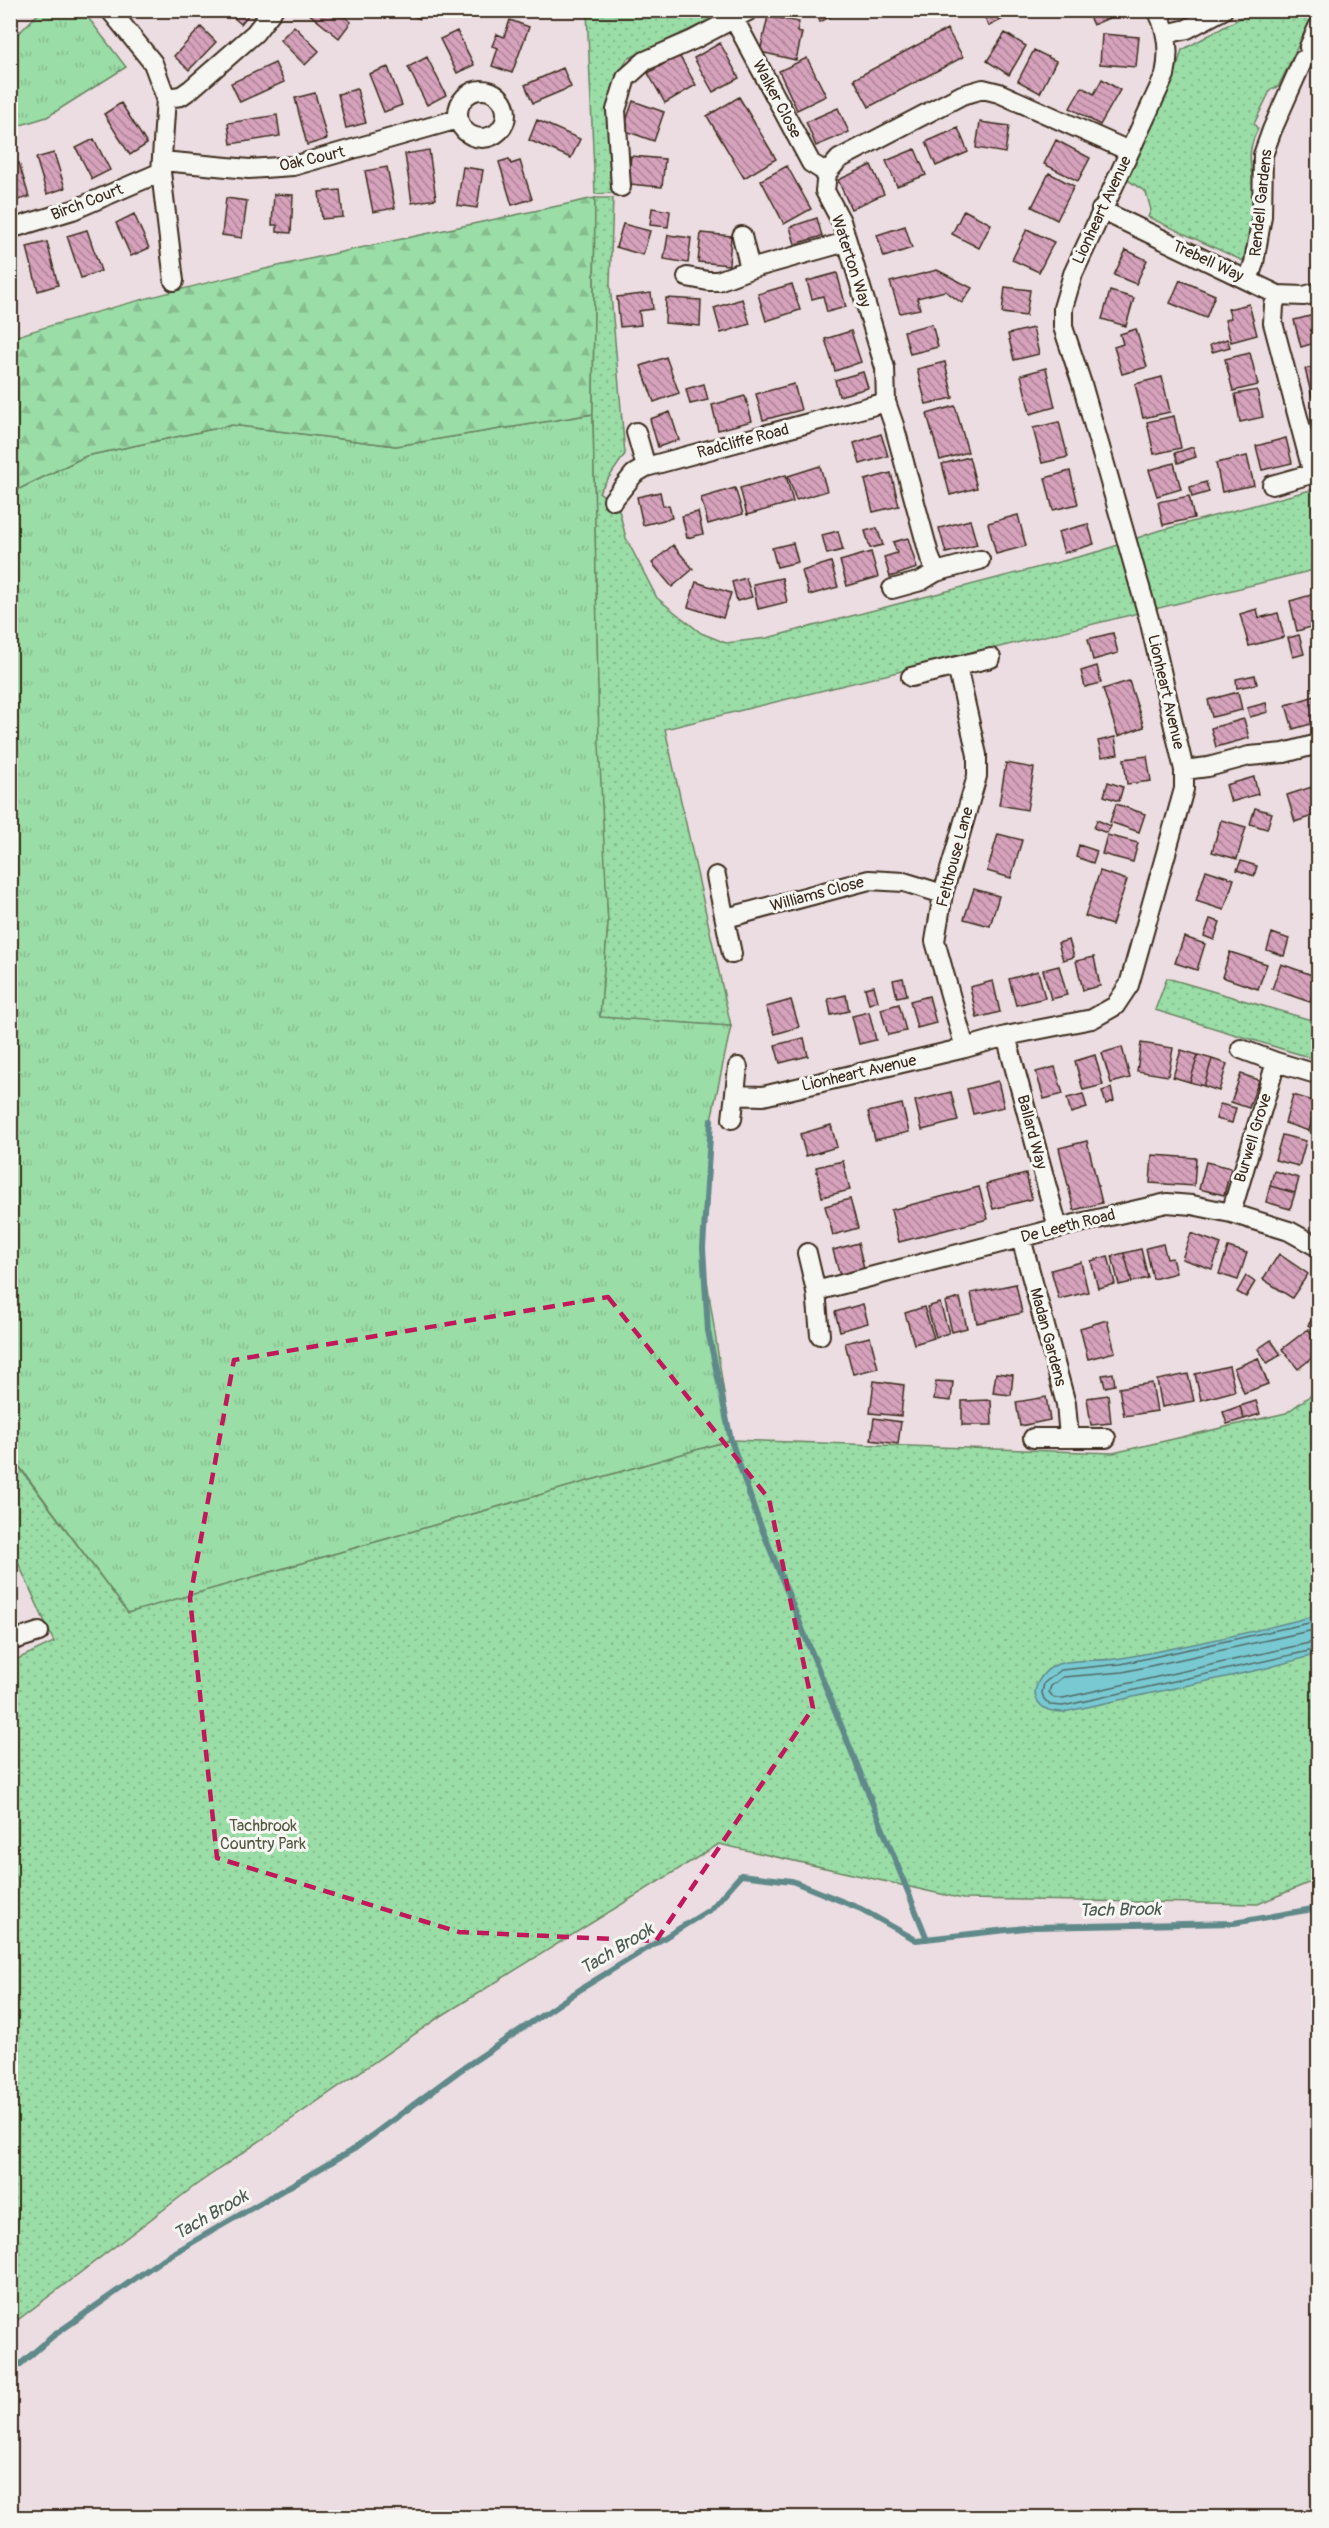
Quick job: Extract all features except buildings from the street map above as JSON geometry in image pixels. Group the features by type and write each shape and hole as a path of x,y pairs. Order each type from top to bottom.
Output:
{"street":[{"path":"110,10 153,63 166,98 162,166 174,281"},
{"path":"166,98 181,96 191,89 255,33 273,10"},
{"name":"Lionheart Avenue","path":"735,1095 763,1096 965,1048 1006,1035 1092,1019 1115,1006 1129,985 1184,789 1184,770 1149,619 1082,384 1063,327 1063,308 1066,291 1101,210 1165,75 1168,53 1166,34 1157,10"},
{"path":"1166,34 1187,29 1222,10"},
{"name":"Walker Close","path":"621,187 616,110 626,78 645,60 693,40 742,15 811,163 826,173"},
{"name":"Rendell Gardens","path":"1248,280 1254,263 1262,216 1263,155 1318,27"},
{"path":"826,173 839,159 962,95 983,89 999,93 1128,152"},
{"name":"Oak Court","path":"162,166 249,169 293,166 458,119"},
{"name":"Birch Court","path":"10,229 73,210 162,166"},
{"name":"Waterton Way","path":"826,173 825,192 841,221 885,368 886,402 930,558 936,572"},
{"name":"Trebell Way","path":"1101,210 1278,295 1304,296 1318,291"},
{"path":"742,236 750,269"},
{"path":"687,277 718,281 750,269 846,242"},
{"path":"1272,485 1316,473 1273,323 1274,305 1278,295"},
{"name":"Radcliffe Road","path":"613,500 634,474 646,467 886,402"},
{"path":"636,432 646,467"},
{"path":"892,589 921,581 936,572 980,560"},
{"path":"911,677 991,658"},
{"name":"Felthouse Lane","path":"957,666 977,755 977,776 943,894 935,941 965,1048"},
{"path":"1184,770 1208,767 1249,756 1284,753 1318,744"},
{"path":"716,876 732,954"},
{"name":"Williams Close","path":"726,918 869,880 904,882 943,894"},
{"name":"Ballard Way","path":"1006,1035 1058,1228"},
{"path":"1241,1049 1313,1073"},
{"name":"Burwell Grove","path":"1231,1213 1276,1062"},
{"path":"732,1119 738,1067"},
{"name":"De Leeth Road","path":"816,1291 1058,1228 1167,1203 1192,1205 1231,1213 1289,1231 1318,1247"},
{"name":"Madan Gardens","path":"1021,1238 1066,1404 1069,1437"},
{"path":"807,1253 816,1291 820,1335"},
{"path":"1033,1438 1106,1438"},
{"path":"12,1637 39,1632"}],"highlighted area":[{"path":"608,1297 769,1499 813,1708 656,1941 459,1932 217,1858 190,1598 234,1360"}],"green space":[{"path":"41,11 83,11 126,67 47,117 11,128 11,41"},
{"path":"587,11 729,11 627,59 612,90 613,193 595,194"},
{"path":"1253,11 1315,11 1278,87 1271,89 1254,124 1258,129 1251,147 1250,163 1254,205 1243,261 1148,217 1151,210 1146,192 1126,179 1174,76 1182,50"},
{"path":"595,198 593,414 396,446 232,425 86,456 11,493 11,338 154,296 227,278"},
{"path":"595,198 613,198 610,284 625,454 599,492 618,506 626,538 657,598 701,633 726,643 767,638 1101,551 1154,532 1318,488 1318,569 665,729 731,1026 600,1017 608,924 599,744 593,414"},
{"path":"593,414 598,672 608,924 600,1016 731,1026 711,1120 703,1254 731,1440 128,1613 11,1455 11,493 86,456 232,425 396,446"},
{"path":"1167,978 1318,1022 1318,1060 1155,1010"},
{"name":"Tachbrook Country Park","path":"1318,1390 1318,1879 1258,1904 963,1899 719,1844 438,2018 196,2185 11,2325 11,1662 54,1642 11,1547 10,1455 128,1613 731,1440 1113,1453 1286,1413"}],"water":[{"path":"1318,1615 1318,1654 1263,1669 1064,1712 1044,1708 1036,1698 1036,1686 1039,1680 1048,1670 1058,1664 1115,1659 1245,1633"}],"waterway":[{"path":"711,1120 703,1248 708,1331 731,1440 756,1514 927,1939"},
{"name":"Tach Brook","path":"10,2373 53,2336 160,2261 354,2149 459,2071 584,1987 711,1909 741,1875 792,1881 861,1909 916,1940 1034,1927 1234,1923 1318,1908"}]}
